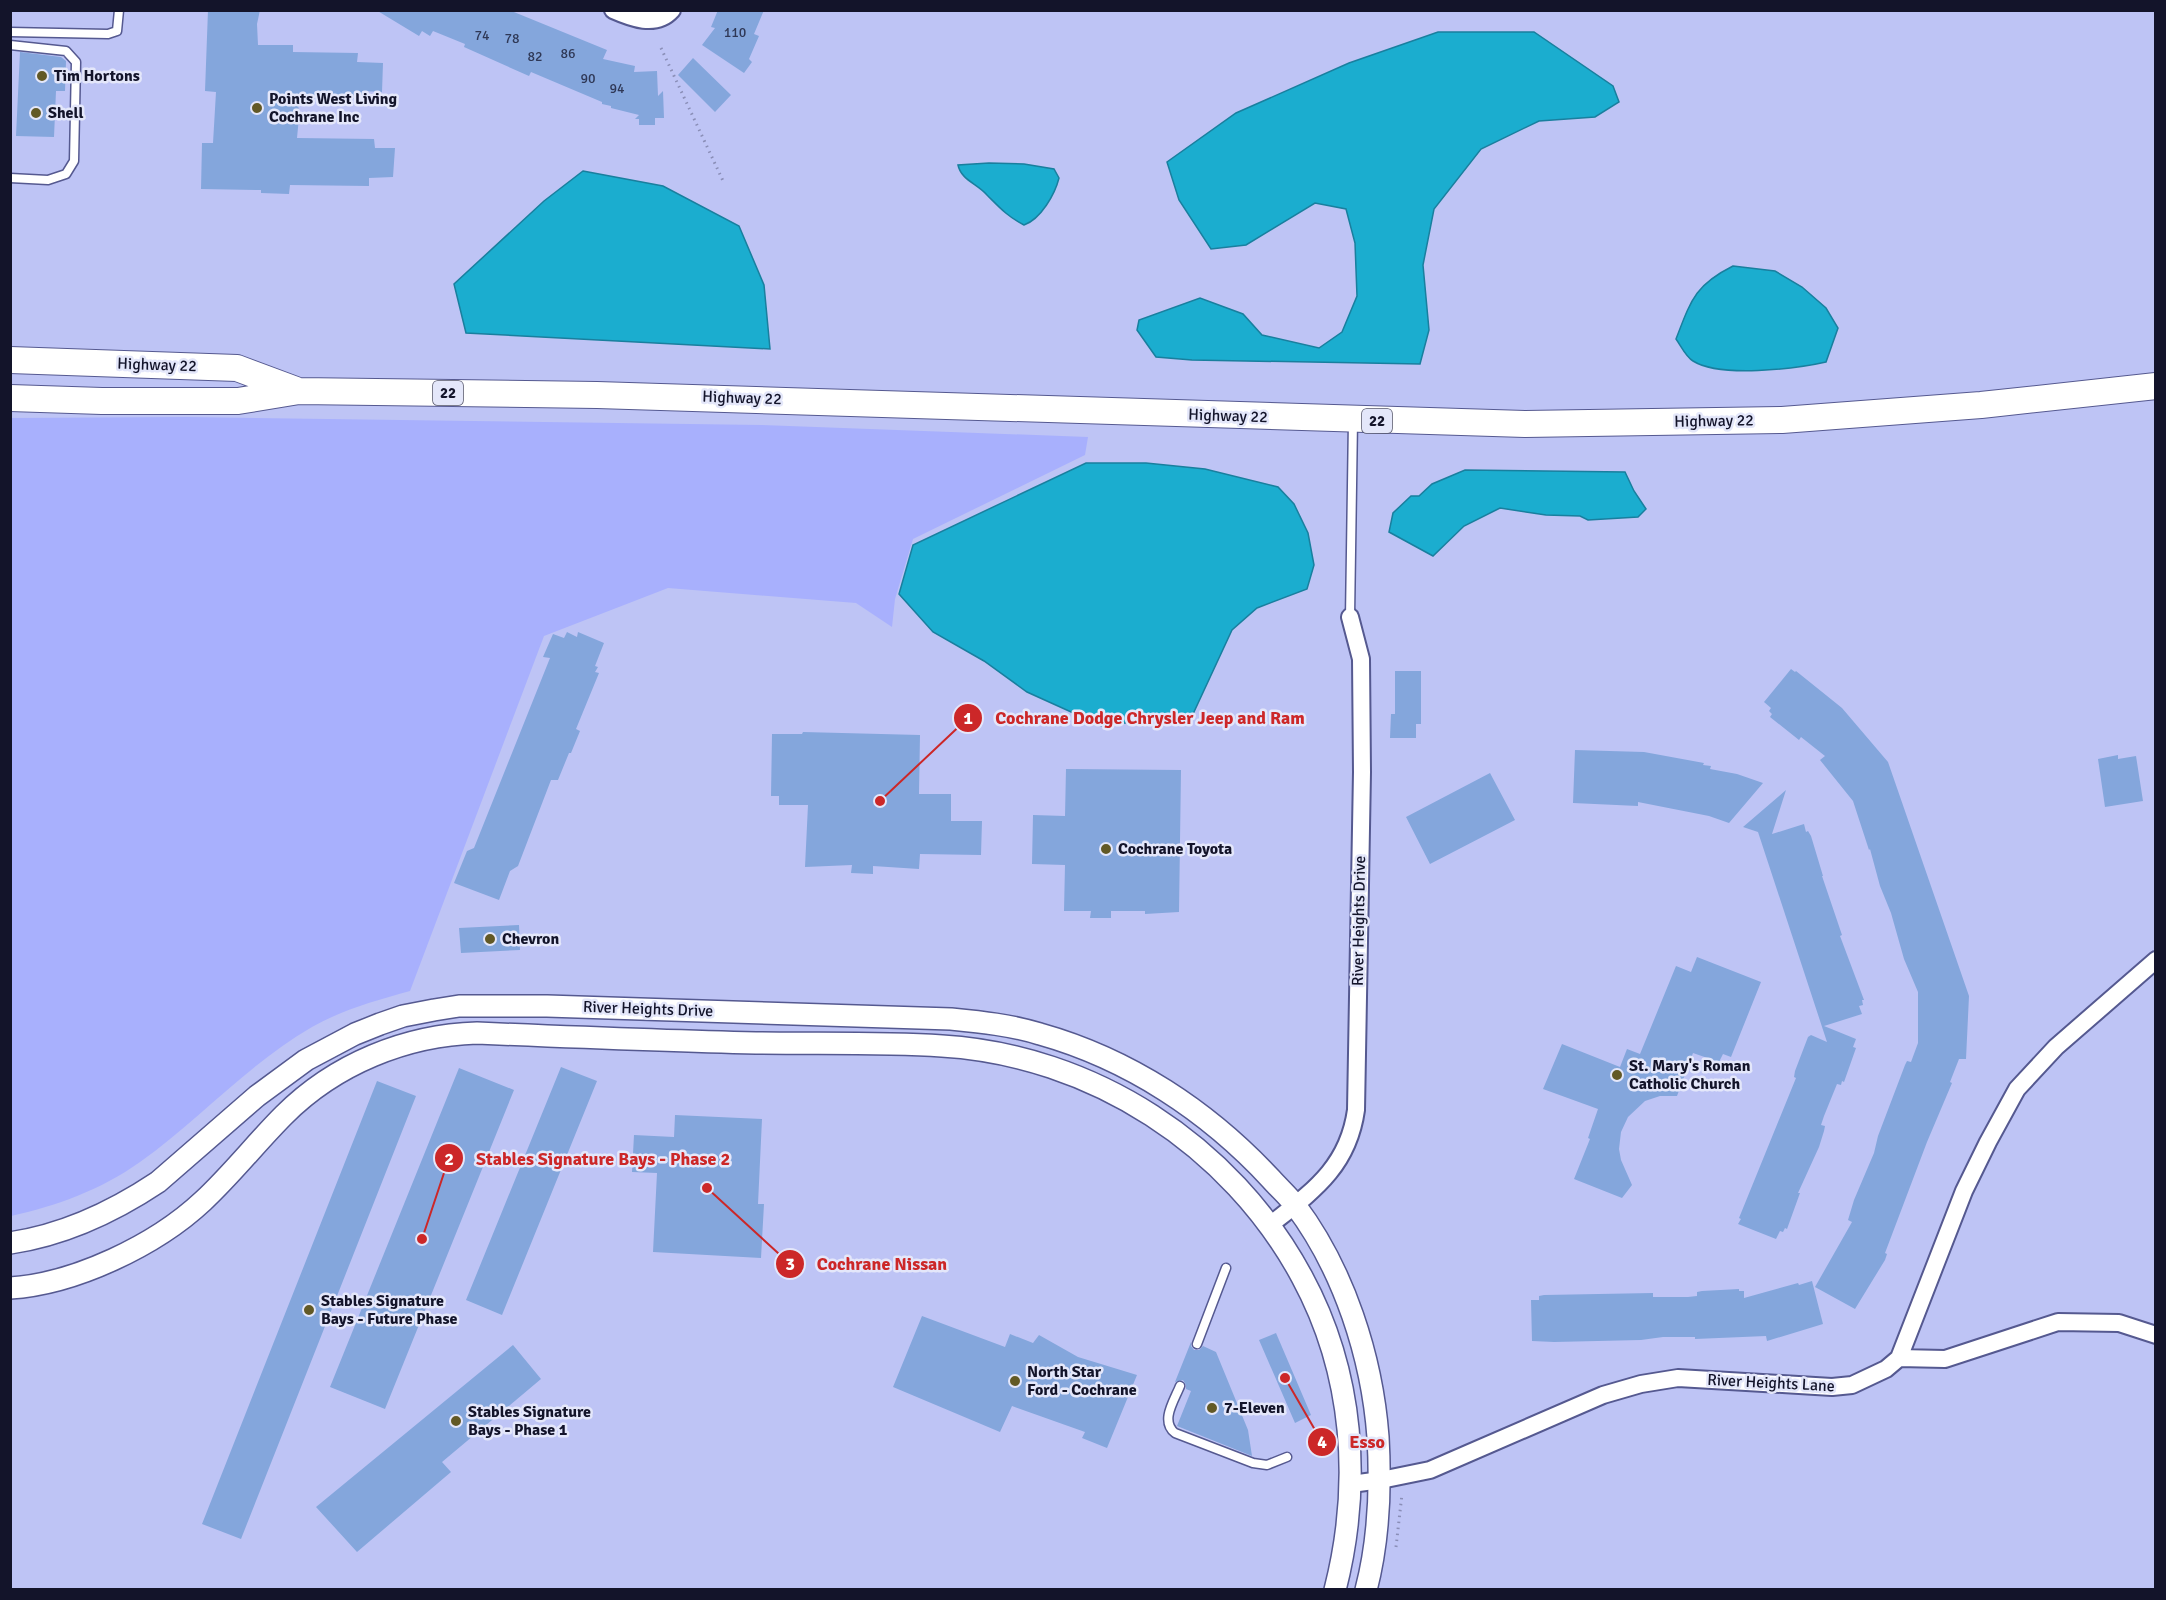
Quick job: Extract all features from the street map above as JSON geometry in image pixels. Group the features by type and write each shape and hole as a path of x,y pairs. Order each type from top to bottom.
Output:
{"main road":[{"name":"Highway 22","path":"10,360 237,368 299,391"},
{"name":"Highway 22","path":"10,398 238,401 299,391 755,399 1525,424 1782,420 1981,405 2156,386"}],"street":[{"path":"613,10 629,17 650,21 661,19 672,10"},
{"name":"River Heights Drive","path":"1270,1225 1329,1174 1341,1157 1353,1131 1356,1110 1362,772 1361,659 1350,617"},
{"path":"2156,960 2056,1047 2017,1089 1964,1191 1899,1358 1945,1359 2058,1322 2119,1323 2156,1335"},
{"name":"River Heights Drive","path":"10,1243 46,1235 85,1222 136,1197 158,1182 257,1096 306,1060 355,1034 403,1016 459,1006 547,1006 951,1018 1014,1027 1055,1038 1089,1051 1120,1065 1175,1096 1228,1136 1295,1205 1338,1280 1369,1371 1376,1415 1381,1480 1376,1542 1366,1590"},
{"path":"547,1006 549,1036"},
{"path":"434,1010 441,1036"},
{"path":"730,1011 732,1042"},
{"path":"1012,1056 1014,1027"},
{"name":"River Heights Drive","path":"10,1288 61,1278 110,1261 141,1246 175,1224 203,1201 286,1113 330,1077 375,1055 441,1036 477,1034 943,1046 1012,1056 1064,1071 1091,1082 1153,1115 1214,1162 1270,1225 1292,1257 1307,1285 1337,1360 1347,1409 1351,1484 1346,1538 1335,1590"},
{"name":"River Heights Lane","path":"1351,1484 1430,1470 1603,1395 1641,1384 1678,1378 1832,1387 1852,1385 1886,1369 1899,1358"}],"lane":[{"path":"10,32 108,34 117,31 119,10"},
{"path":"10,45 66,51 76,62 74,161 66,174 48,180 10,178"},
{"path":"1350,617 1353,420"},
{"path":"1197,1344 1226,1268"},
{"path":"1180,1386 1167,1422 1169,1428 1175,1433 1253,1463 1267,1465 1287,1457"}],"path":[{"path":"661,48 724,183"}],"shaded area":[{"path":"1438,32 1534,32 1613,86 1619,102 1595,117 1539,121 1481,149 1434,209 1423,265 1429,330 1420,364 1192,360 1156,357 1137,330 1139,320 1200,298 1243,314 1262,335 1319,348 1342,332 1357,296 1355,243 1346,209 1315,203 1246,245 1211,249 1179,200 1167,162 1236,113 1349,63"},
{"path":"1024,164 1054,169 1059,178 1051,198 1030,222 1024,225 1000,208 966,178 958,165"},
{"path":"583,171 663,186 739,226 764,285 770,349 466,333 454,284 544,201"},
{"path":"1733,266 1775,271 1802,287 1826,308 1838,328 1826,362 1758,371 1739,371 1705,366 1688,357 1676,339 1686,314 1702,287"},
{"path":"187,417 762,425 1088,437 1085,455 913,539 895,599 892,627 856,603 668,588 544,636 410,991 335,1015 312,1027 266,1058 162,1146 110,1181 61,1202 11,1216 11,418"},
{"path":"1086,463 1146,463 1205,469 1278,487 1294,504 1308,533 1314,565 1307,589 1257,608 1232,630 1193,714 1102,726 1027,692 984,661 933,632 899,594 913,545"},
{"path":"1465,470 1625,472 1646,509 1638,517 1588,520 1580,516 1546,515 1500,508 1464,526 1433,556 1389,532 1393,513 1411,496 1419,496 1432,484"}],"building":[{"name":"Points West Living Cochrane Inc","path":"208,10 260,10 257,24 258,45 293,45 293,52 358,53 357,62 383,63 382,92 362,91 362,99 298,99 297,138 374,139 375,148 395,148 393,177 369,178 369,186 290,185 289,194 261,193 261,190 201,189 202,143 213,143 216,92 205,91"},
{"path":"376,10 509,10 607,50 603,59 635,66 634,72 657,71 658,96 663,91 664,118 655,118 655,125 639,125 639,119 635,119 639,115 611,108 611,106 531,72 529,76 464,47 465,44 433,31 430,36 422,31 419,36"},
{"path":"718,10 764,10 754,34 759,36 749,59 752,62 744,73 702,45 715,28 711,27"},
{"path":"20,52 61,57 66,61 65,91 56,91 54,137 16,136"},
{"path":"693,58 731,95 715,112 678,75"},
{"path":"567,632 577,637 578,632 604,643 595,666 598,667 595,672 599,673 576,729 580,731 571,753 569,753 558,780 551,780 518,866 510,871 499,900 454,883 467,851 474,848 550,658 543,657 553,634 564,638"},
{"path":"1791,669 1842,708 1888,762 1969,996 1966,1059 1959,1059 1950,1082 1952,1083 1885,1253 1887,1254 1885,1260 1855,1309 1815,1287 1852,1222 1848,1220 1854,1200 1874,1153 1878,1136 1905,1065 1907,1061 1911,1062 1918,1043 1918,992 1904,959 1853,801 1820,760 1825,756 1801,737 1799,740 1770,717 1771,708 1764,702"},
{"path":"1395,671 1421,671 1421,724 1416,724 1416,738 1390,738 1391,714 1395,714"},
{"path":"803,732 920,735 919,794 951,794 951,821 982,821 981,855 920,854 919,869 873,866 873,874 851,873 852,865 805,867 808,805 779,805 779,796 771,796 772,734 802,734"},
{"path":"1575,750 1644,752 1704,763 1703,765 1711,766 1710,769 1737,774 1763,783 1729,823 1709,816 1638,802 1638,806 1573,803"},
{"path":"2118,755 2118,759 2136,756 2143,801 2105,807 2098,759"},
{"name":"Cochrane Toyota","path":"1066,769 1181,770 1179,912 1145,914 1145,911 1111,911 1111,918 1090,918 1091,911 1064,911 1065,865 1032,864 1033,815 1065,816"},
{"path":"1490,773 1515,820 1430,864 1406,817"},
{"path":"1786,790 1772,834 1804,824 1806,832 1808,831 1811,836 1842,935 1840,936 1864,1000 1862,1000 1863,1005 1859,1006 1862,1014 1824,1026 1856,1039 1853,1047 1856,1048 1844,1082 1842,1081 1841,1085 1837,1084 1824,1116 1821,1125 1825,1126 1819,1147 1798,1193 1800,1193 1787,1229 1780,1231 1776,1239 1738,1224 1741,1219 1739,1218 1796,1078 1794,1077 1795,1071 1808,1037 1811,1035 1827,1042 1758,832 1743,827"},
{"name":"Chevron","path":"519,925 520,950 461,953 459,928"},
{"name":"St. Mary's Roman Catholic Church","path":"1697,957 1761,982 1731,1057 1723,1054 1719,1062 1693,1053 1677,1096 1660,1096 1645,1101 1628,1117 1621,1132 1619,1149 1621,1160 1632,1185 1622,1198 1574,1179 1590,1139 1588,1138 1598,1109 1543,1089 1562,1044 1620,1067 1627,1049 1640,1054 1676,966 1691,972"},
{"name":"Stables Signature Bays - Future Phase","path":"561,1067 597,1081 502,1315 466,1300"},
{"path":"459,1068 514,1090 385,1409 330,1387"},
{"name":"Stables Signature Bays - Future Phase","path":"377,1081 416,1096 241,1539 202,1524"},
{"path":"675,1115 762,1119 758,1204 764,1204 761,1258 653,1252 657,1173 632,1172 634,1135 674,1137"},
{"path":"1812,1281 1823,1324 1767,1341 1766,1336 1532,1341 1531,1300 1539,1300 1539,1296 1653,1293 1653,1297 1688,1297 1697,1296 1697,1292 1702,1291 1739,1289 1739,1291 1744,1291 1744,1298"},
{"name":"North Star Ford - Cochrane","path":"922,1316 1005,1347 1010,1334 1033,1343 1039,1335 1078,1357 1137,1375 1107,1448 1082,1438 1085,1432 1012,1406 1000,1432 893,1387"},
{"path":"1276,1333 1311,1415 1295,1423 1259,1340"},
{"name":"7-Eleven","path":"1191,1342 1194,1350 1199,1350 1203,1346 1216,1352 1248,1430 1252,1456 1177,1426 1191,1391 1186,1389 1183,1380 1175,1382"},
{"name":"Stables Signature Bays - Phase 1","path":"513,1345 541,1379 442,1462 451,1472 357,1552 316,1507"}],"place":[{"name":"Tim Hortons","path":"42,76"},
{"name":"Points West Living Cochrane Inc","path":"257,108"},
{"name":"Shell","path":"36,113"},
{"name":"Cochrane Dodge Chrysler Jeep and Ram","path":"880,801"},
{"name":"Cochrane Toyota","path":"1106,849"},
{"name":"Chevron","path":"490,939"},
{"name":"St. Mary's Roman Catholic Church","path":"1617,1075"},
{"name":"Cochrane Nissan","path":"707,1188"},
{"name":"Stables Signature Bays - Phase 2","path":"422,1239"},
{"name":"Stables Signature Bays - Future Phase","path":"309,1310"},
{"name":"Esso","path":"1285,1378"},
{"name":"North Star Ford - Cochrane","path":"1015,1381"},
{"name":"7-Eleven","path":"1212,1408"},
{"name":"Stables Signature Bays - Phase 1","path":"456,1421"}]}
